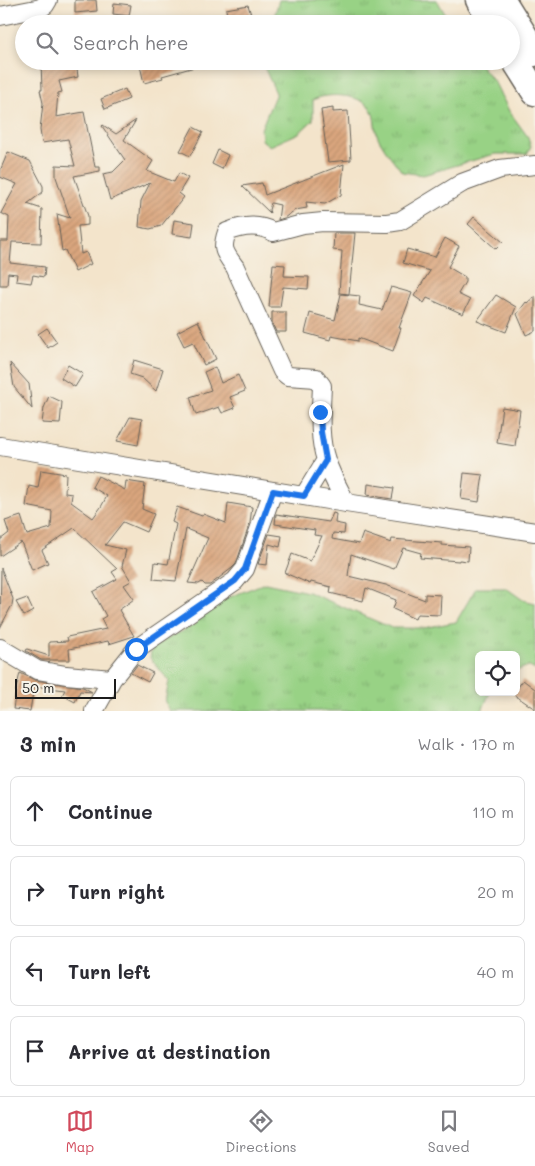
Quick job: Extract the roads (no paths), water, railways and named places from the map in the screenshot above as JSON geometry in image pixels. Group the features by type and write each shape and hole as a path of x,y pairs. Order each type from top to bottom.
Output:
{"highway":[{"path":"478,0 487,15"},
{"path":"502,0 511,15"},
{"path":"520,29 535,53"},
{"path":"520,68 535,92"}],"street":[{"path":"0,16 41,8 48,0"},
{"path":"346,503 326,460 321,432 322,386 316,378 288,376 282,371 235,267 227,255 223,244 227,232 239,227 264,227 273,232 303,224 323,222 387,223 400,221 462,183 500,169 535,165"},
{"path":"0,446 535,532"},
{"path":"304,496 326,460"},
{"path":"94,711 112,678 136,649 235,581 245,569 273,491"},
{"path":"0,648 37,670 66,675 112,678"}]}
